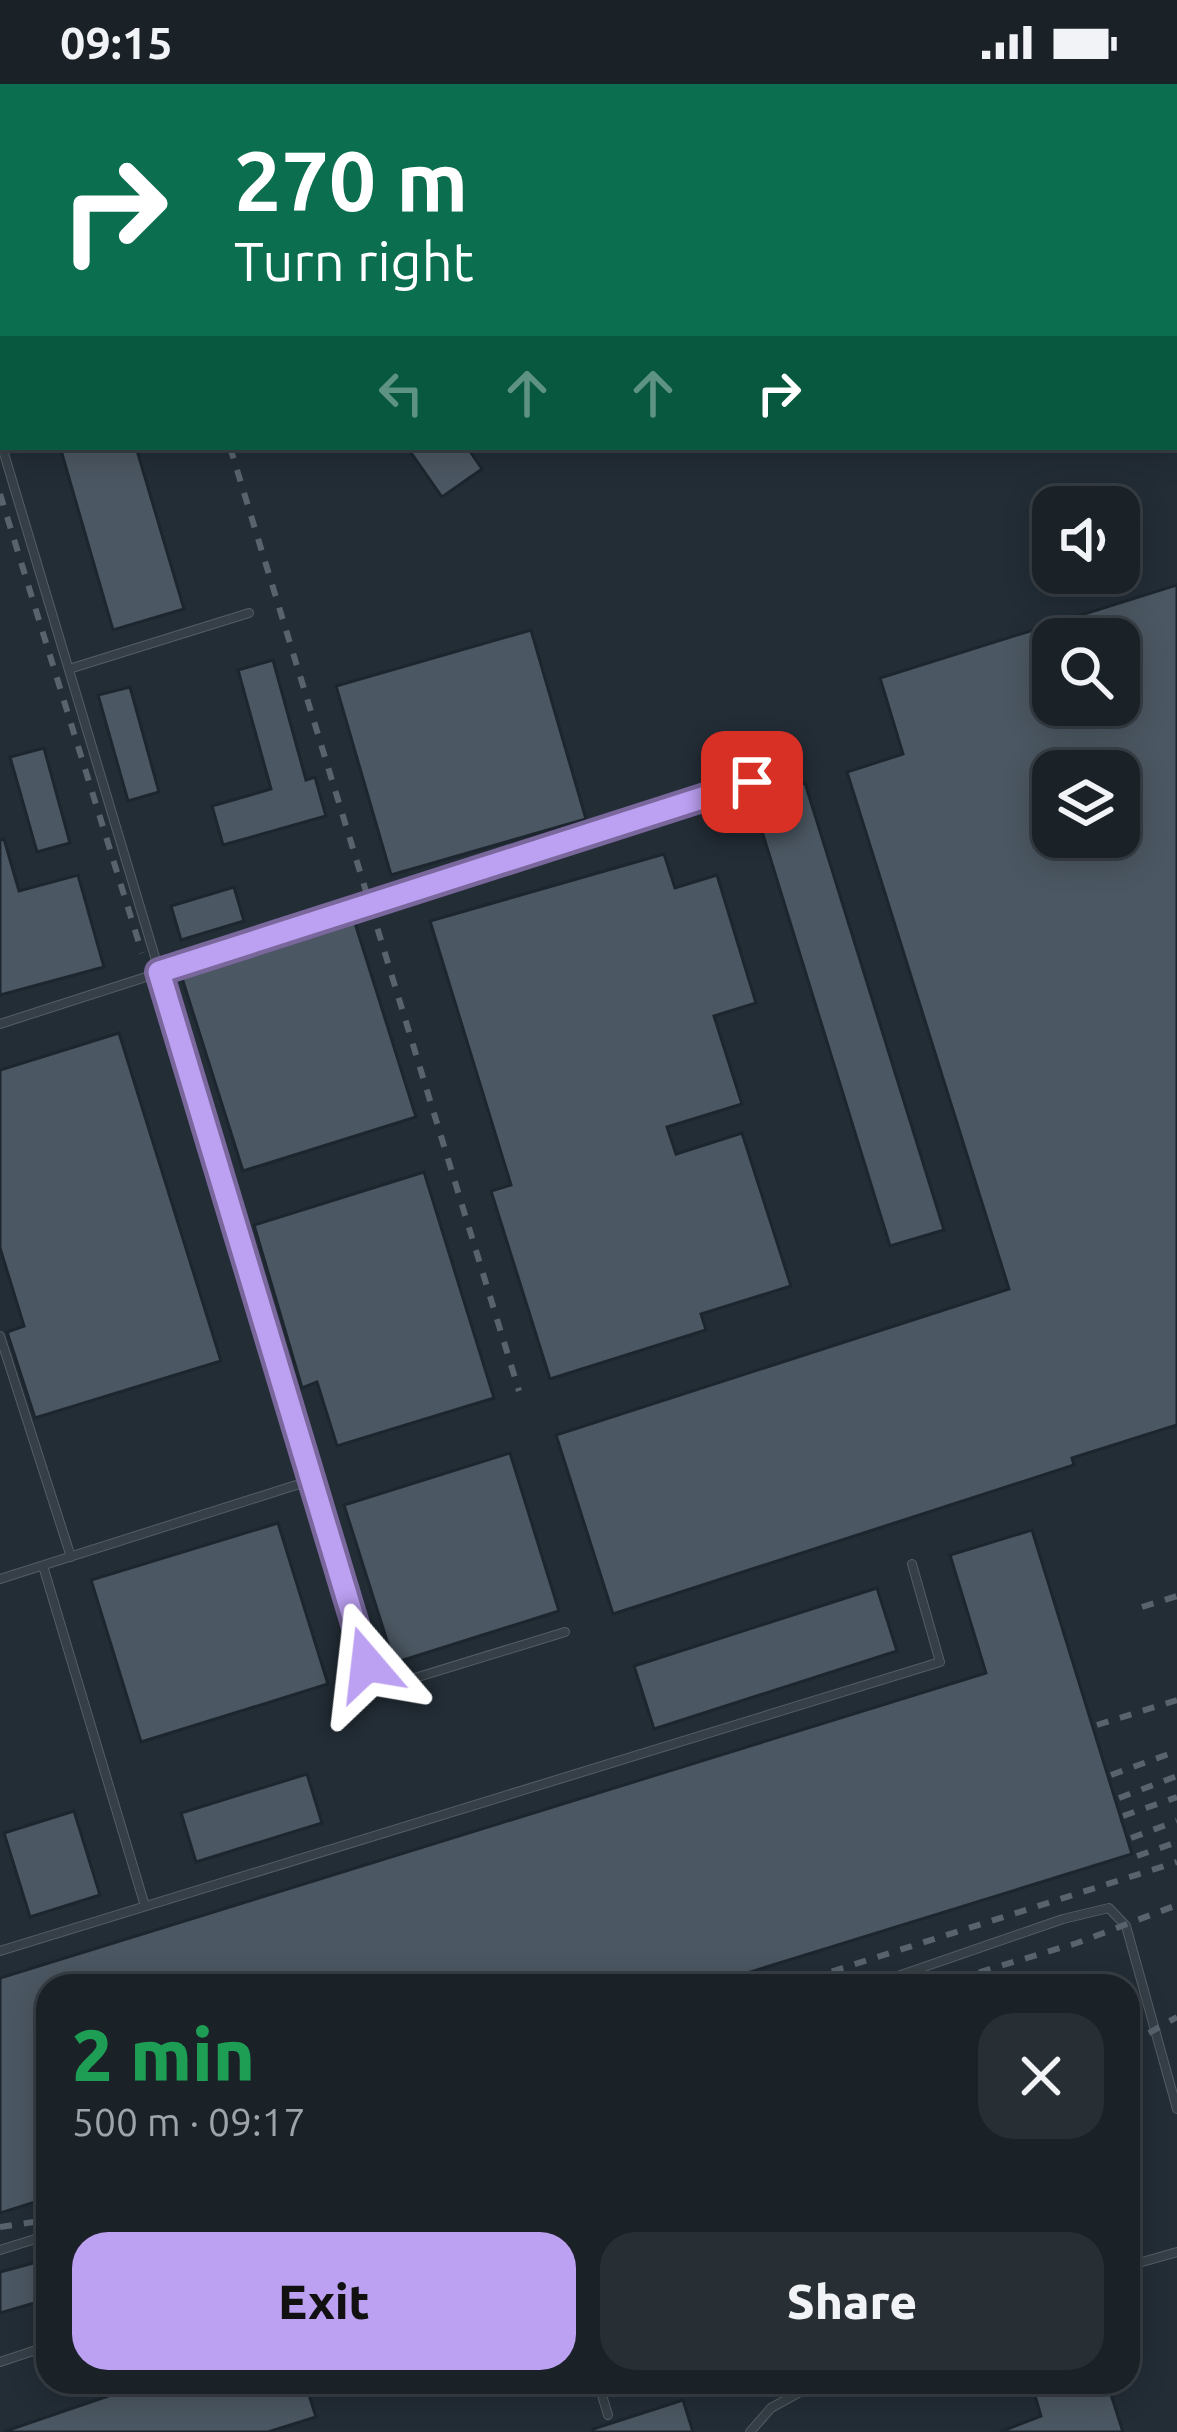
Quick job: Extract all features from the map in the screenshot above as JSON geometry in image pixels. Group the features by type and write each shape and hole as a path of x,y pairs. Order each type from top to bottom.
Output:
{"lane":[{"path":"3,450 367,1664 382,1688 565,1632"},
{"path":"69,669 249,613"},
{"path":"0,1024 752,782"},
{"path":"0,1336 71,1557"},
{"path":"0,1579 309,1481"},
{"path":"0,1951 940,1662 911,1564"},
{"path":"44,1565 145,1906"},
{"path":"906,1974 1109,1908 1126,1926 1139,1974"},
{"path":"1140,1976 1177,2109"},
{"path":"0,2250 36,2239"},
{"path":"1140,2263 1177,2252"},
{"path":"0,2362 36,2350"},
{"path":"602,2394 608,2415"},
{"path":"750,2432 771,2408 796,2394"}],"building":[{"path":"61,450 137,450 184,609 113,630"},
{"path":"409,450 469,450 482,469 442,497"},
{"path":"1177,585 1177,1425 1072,1458 1074,1465 613,1614 556,1435 1009,1289 847,772 903,754 880,678 1032,630 1032,726 1140,726 1140,618 1072,618"},
{"path":"531,630 586,819 391,875 336,686"},
{"path":"273,660 306,780 315,777 326,816 223,845 212,806 271,789 238,670"},
{"path":"130,687 159,792 128,801 98,695"},
{"path":"44,748 70,843 37,852 10,757"},
{"path":"805,783 944,1230 890,1246 752,799"},
{"path":"4,839 19,891 78,875 104,967 0,995 0,840"},
{"path":"664,854 675,888 717,875 756,1003 714,1016 742,1104 667,1127 676,1154 742,1133 791,1286 701,1314 706,1330 550,1379 491,1191 511,1185 430,921"},
{"path":"234,887 244,921 181,940 171,906"},
{"path":"355,923 416,1117 243,1171 182,978"},
{"path":"119,1033 221,1361 35,1418 7,1332 24,1326 0,1248 0,1070"},
{"path":"424,1172 494,1398 337,1446 317,1382 302,1388 254,1225"},
{"path":"510,1453 559,1611 394,1663 344,1505"},
{"path":"278,1523 328,1684 141,1742 91,1580"},
{"path":"1032,1530 1132,1854 744,1974 36,1974 36,2202 0,2213 0,1978 986,1673 950,1555"},
{"path":"877,1588 897,1651 654,1729 634,1666"},
{"path":"307,1774 322,1823 196,1862 181,1813"},
{"path":"74,1811 100,1895 30,1917 4,1833"},
{"path":"36,2262 36,2302 0,2313 0,2272"},
{"path":"114,2394 309,2394 316,2417 268,2432 3,2432"},
{"path":"1035,2394 1111,2394 1123,2432 1000,2432 1041,2416"},
{"path":"683,2400 693,2432 593,2432 593,2429"}],"railway":[{"path":"231,450 519,1391"},
{"path":"0,494 142,953"},
{"path":"1142,1607 1177,1596"},
{"path":"1097,1725 1177,1700"},
{"path":"1111,1775 1177,1751"},
{"path":"1119,1798 1177,1776"},
{"path":"1123,1816 1177,1797"},
{"path":"1131,1838 1177,1821"},
{"path":"1137,1856 1177,1842"},
{"path":"824,1974 1177,1862"},
{"path":"973,1974 1077,1943 1177,1905"},
{"path":"1140,2038 1177,2017"},
{"path":"0,2227 36,2222"}],"route":[{"path":"367,1664 159,972 752,782"}]}
